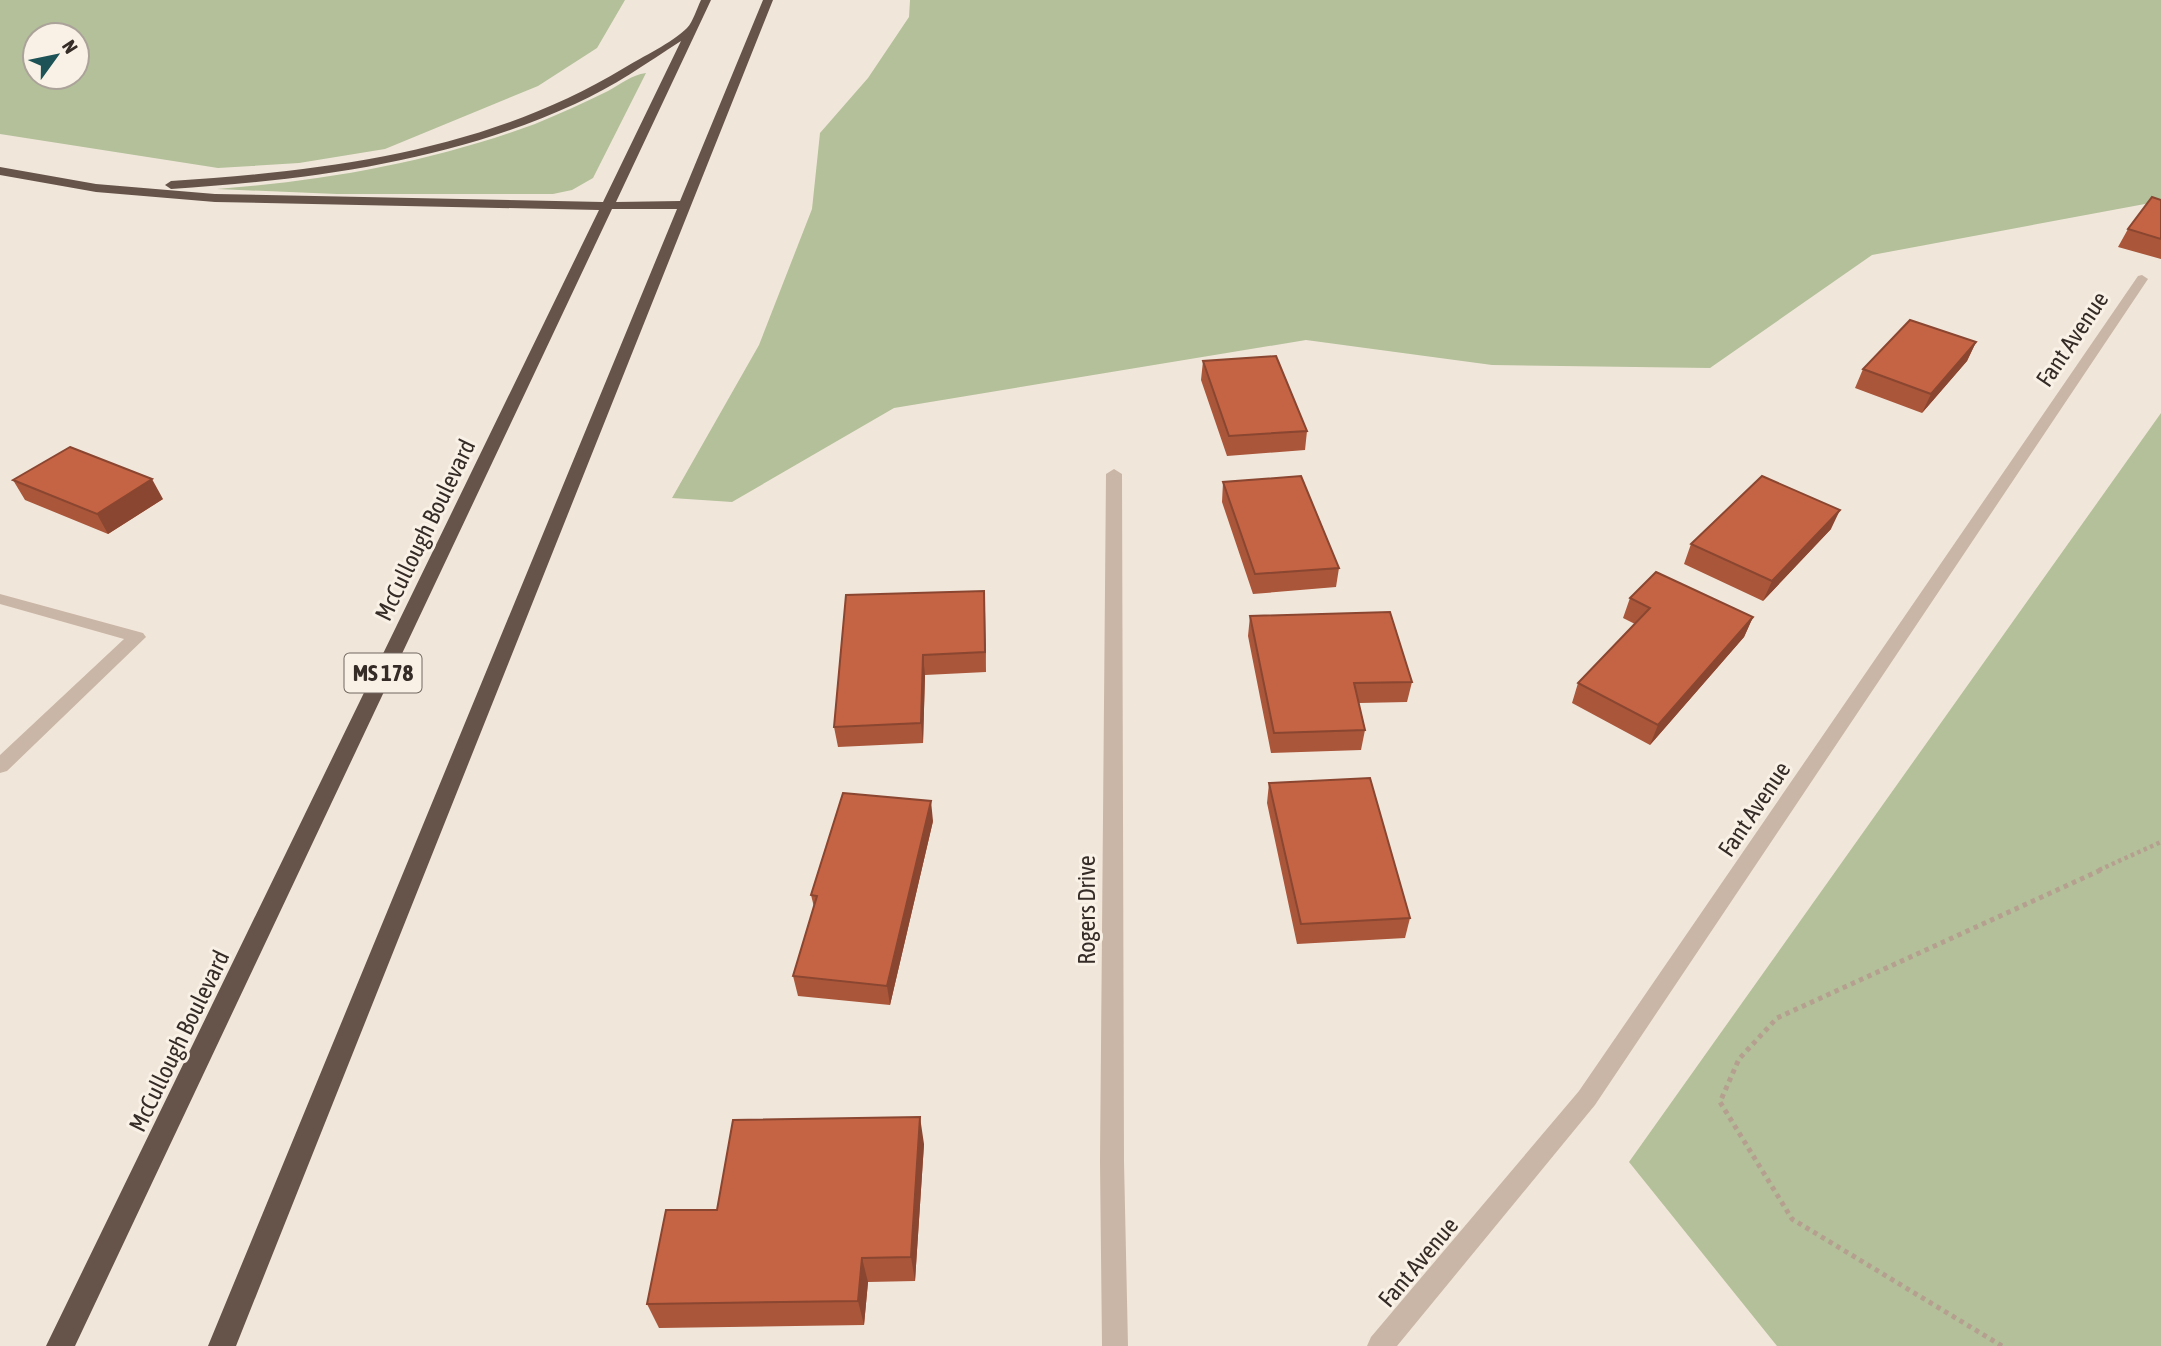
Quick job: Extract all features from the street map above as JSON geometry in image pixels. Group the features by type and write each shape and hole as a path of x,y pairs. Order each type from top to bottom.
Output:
{"highway":[{"name":"McCullough Boulevard","path":"60,1346 706,0"},
{"path":"222,1346 768,0"},
{"path":"96,188 277,177 380,161 464,141 571,102 623,74 692,29"},
{"path":"0,171 96,188 161,195 272,201 684,205"}],"street":[{"name":"Fant Avenue","path":"1380,1346 1587,1098 2142,279"},
{"name":"Rogers Drive","path":"1114,474 1112,1162 1115,1346"},
{"path":"0,599 137,637 0,766"}],"path":[{"path":"2002,1346 1792,1219 1720,1102 1739,1059 1777,1018 2161,842"}],"green space":[{"path":"0,0 625,0 597,48 538,86 385,149 299,163 218,168 0,134"},
{"path":"910,0 2161,0 2161,201 1872,255 1710,368 1492,365 1306,340 894,408 732,502 672,498 759,345 812,209 820,133 868,78 909,17"},
{"path":"646,73 593,178 572,190 553,194 337,194 217,189 338,175 457,149 535,124"},
{"path":"2161,413 2161,1346 1777,1346 1629,1162"}],"building":[{"path":"2152,197 2161,200 2161,239 2128,229"},
{"path":"1910,320 1976,342 1931,394 1863,369"},
{"path":"1276,356 1307,431 1229,436 1203,361"},
{"path":"70,447 152,479 97,514 13,480"},
{"path":"1301,476 1339,568 1255,574 1223,482"},
{"path":"1762,476 1840,510 1772,581 1691,544"},
{"path":"1656,572 1753,617 1658,725 1578,683 1650,608 1630,598"},
{"path":"984,591 985,652 923,655 921,723 834,727 846,595"},
{"path":"1390,612 1412,682 1354,683 1365,730 1274,733 1250,616"},
{"path":"1370,778 1410,918 1301,924 1269,783"},
{"path":"843,793 931,801 887,986 793,976 817,896 811,895"},
{"path":"920,1117 911,1257 862,1258 858,1301 647,1304 666,1210 717,1210 733,1120"}]}
